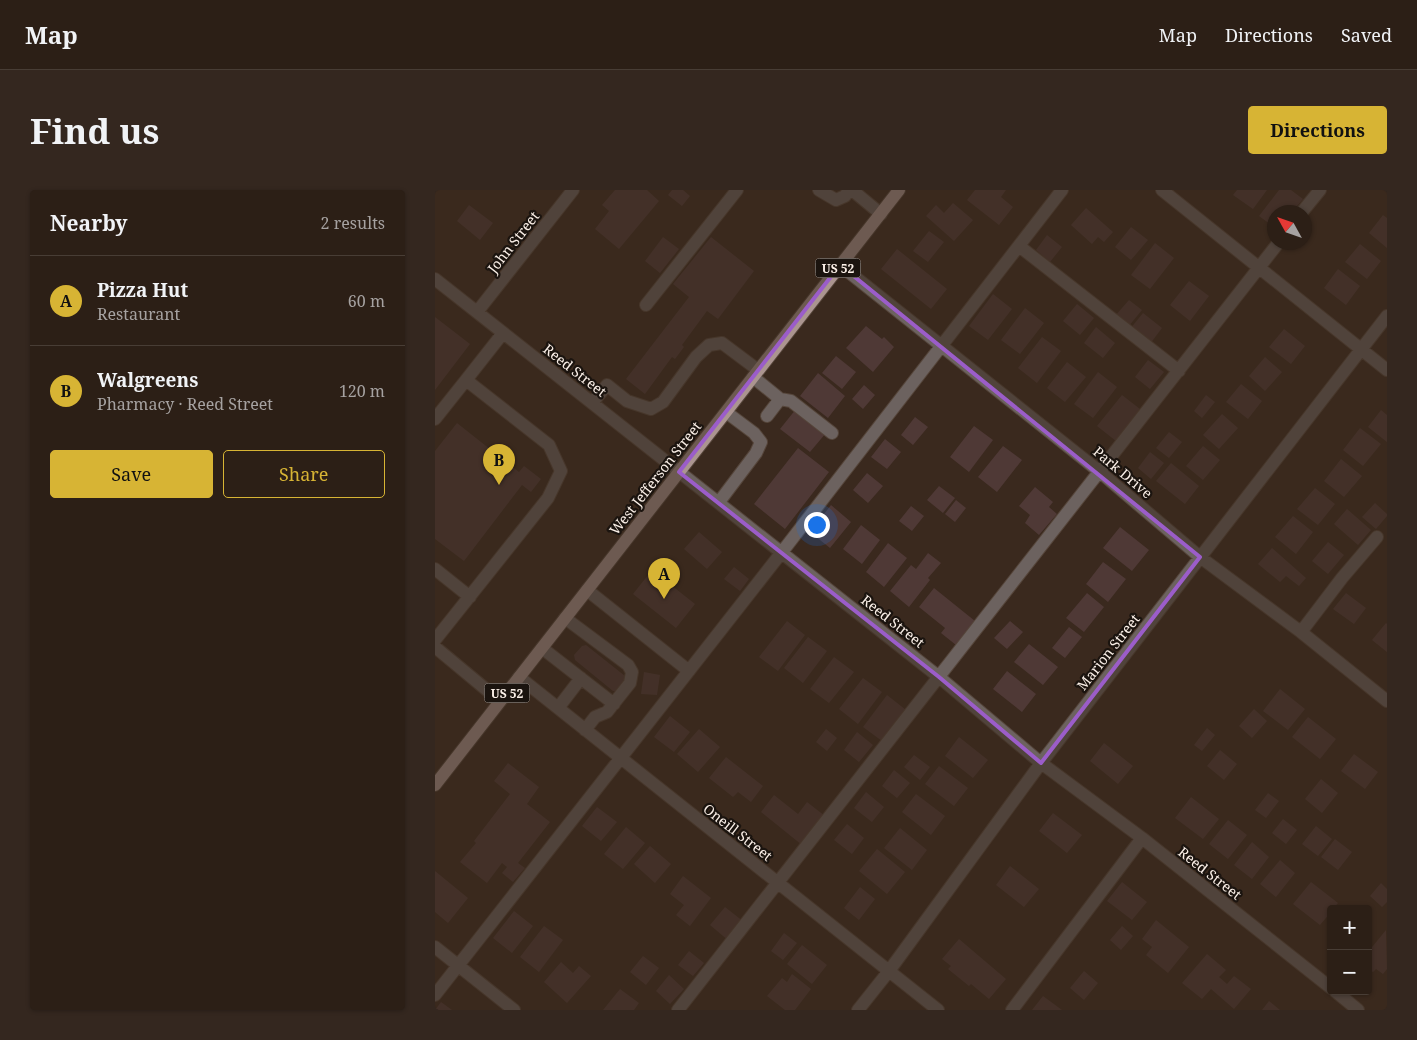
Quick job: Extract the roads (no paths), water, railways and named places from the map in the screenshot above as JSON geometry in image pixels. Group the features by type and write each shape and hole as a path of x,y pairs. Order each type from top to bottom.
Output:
{"main road":[{"name":"West Jefferson Street","path":"435,786 899,190"}],"street":[{"name":"John Street","path":"477,312 573,190"},
{"path":"646,305 737,190"},
{"path":"819,190 836,200 845,196 851,190 881,214"},
{"path":"435,995 1063,190"},
{"path":"1162,190 1387,370"},
{"path":"1308,205 1320,190"},
{"path":"1019,246 1179,371"},
{"path":"679,1010 1273,250"},
{"name":"Park Drive","path":"840,266 1100,472 1200,556 1301,632 1387,701"},
{"name":"Reed Street","path":"435,279 939,676 1041,764 1142,838 1327,985"},
{"name":"Marion Street","path":"858,1010 889,971 1041,764 1387,316"},
{"path":"435,420 503,333"},
{"path":"592,403 607,385 627,401 651,409 663,402 696,357 709,344 722,344 780,399 791,400 832,434"},
{"path":"435,640 548,498 561,471 549,446 466,380"},
{"path":"767,416 780,399"},
{"path":"719,502 756,453 761,442 754,433 726,412"},
{"path":"1301,632 1342,578 1377,537"},
{"path":"435,569 470,597"},
{"path":"587,590 689,671"},
{"path":"565,618 628,665 632,672 630,683 607,712 595,717 585,730"},
{"path":"435,647 500,701"},
{"path":"542,648 613,704"},
{"name":"Oneill Street","path":"519,677 938,1010"},
{"path":"558,708 581,678"},
{"path":"1011,1010 1142,838"},
{"path":"435,947 514,1010"},
{"path":"1340,995 1358,1010"}],"place":[{"name":"Walgreens","path":"499,485"},
{"name":"Pizza Hut","path":"664,599"}]}
